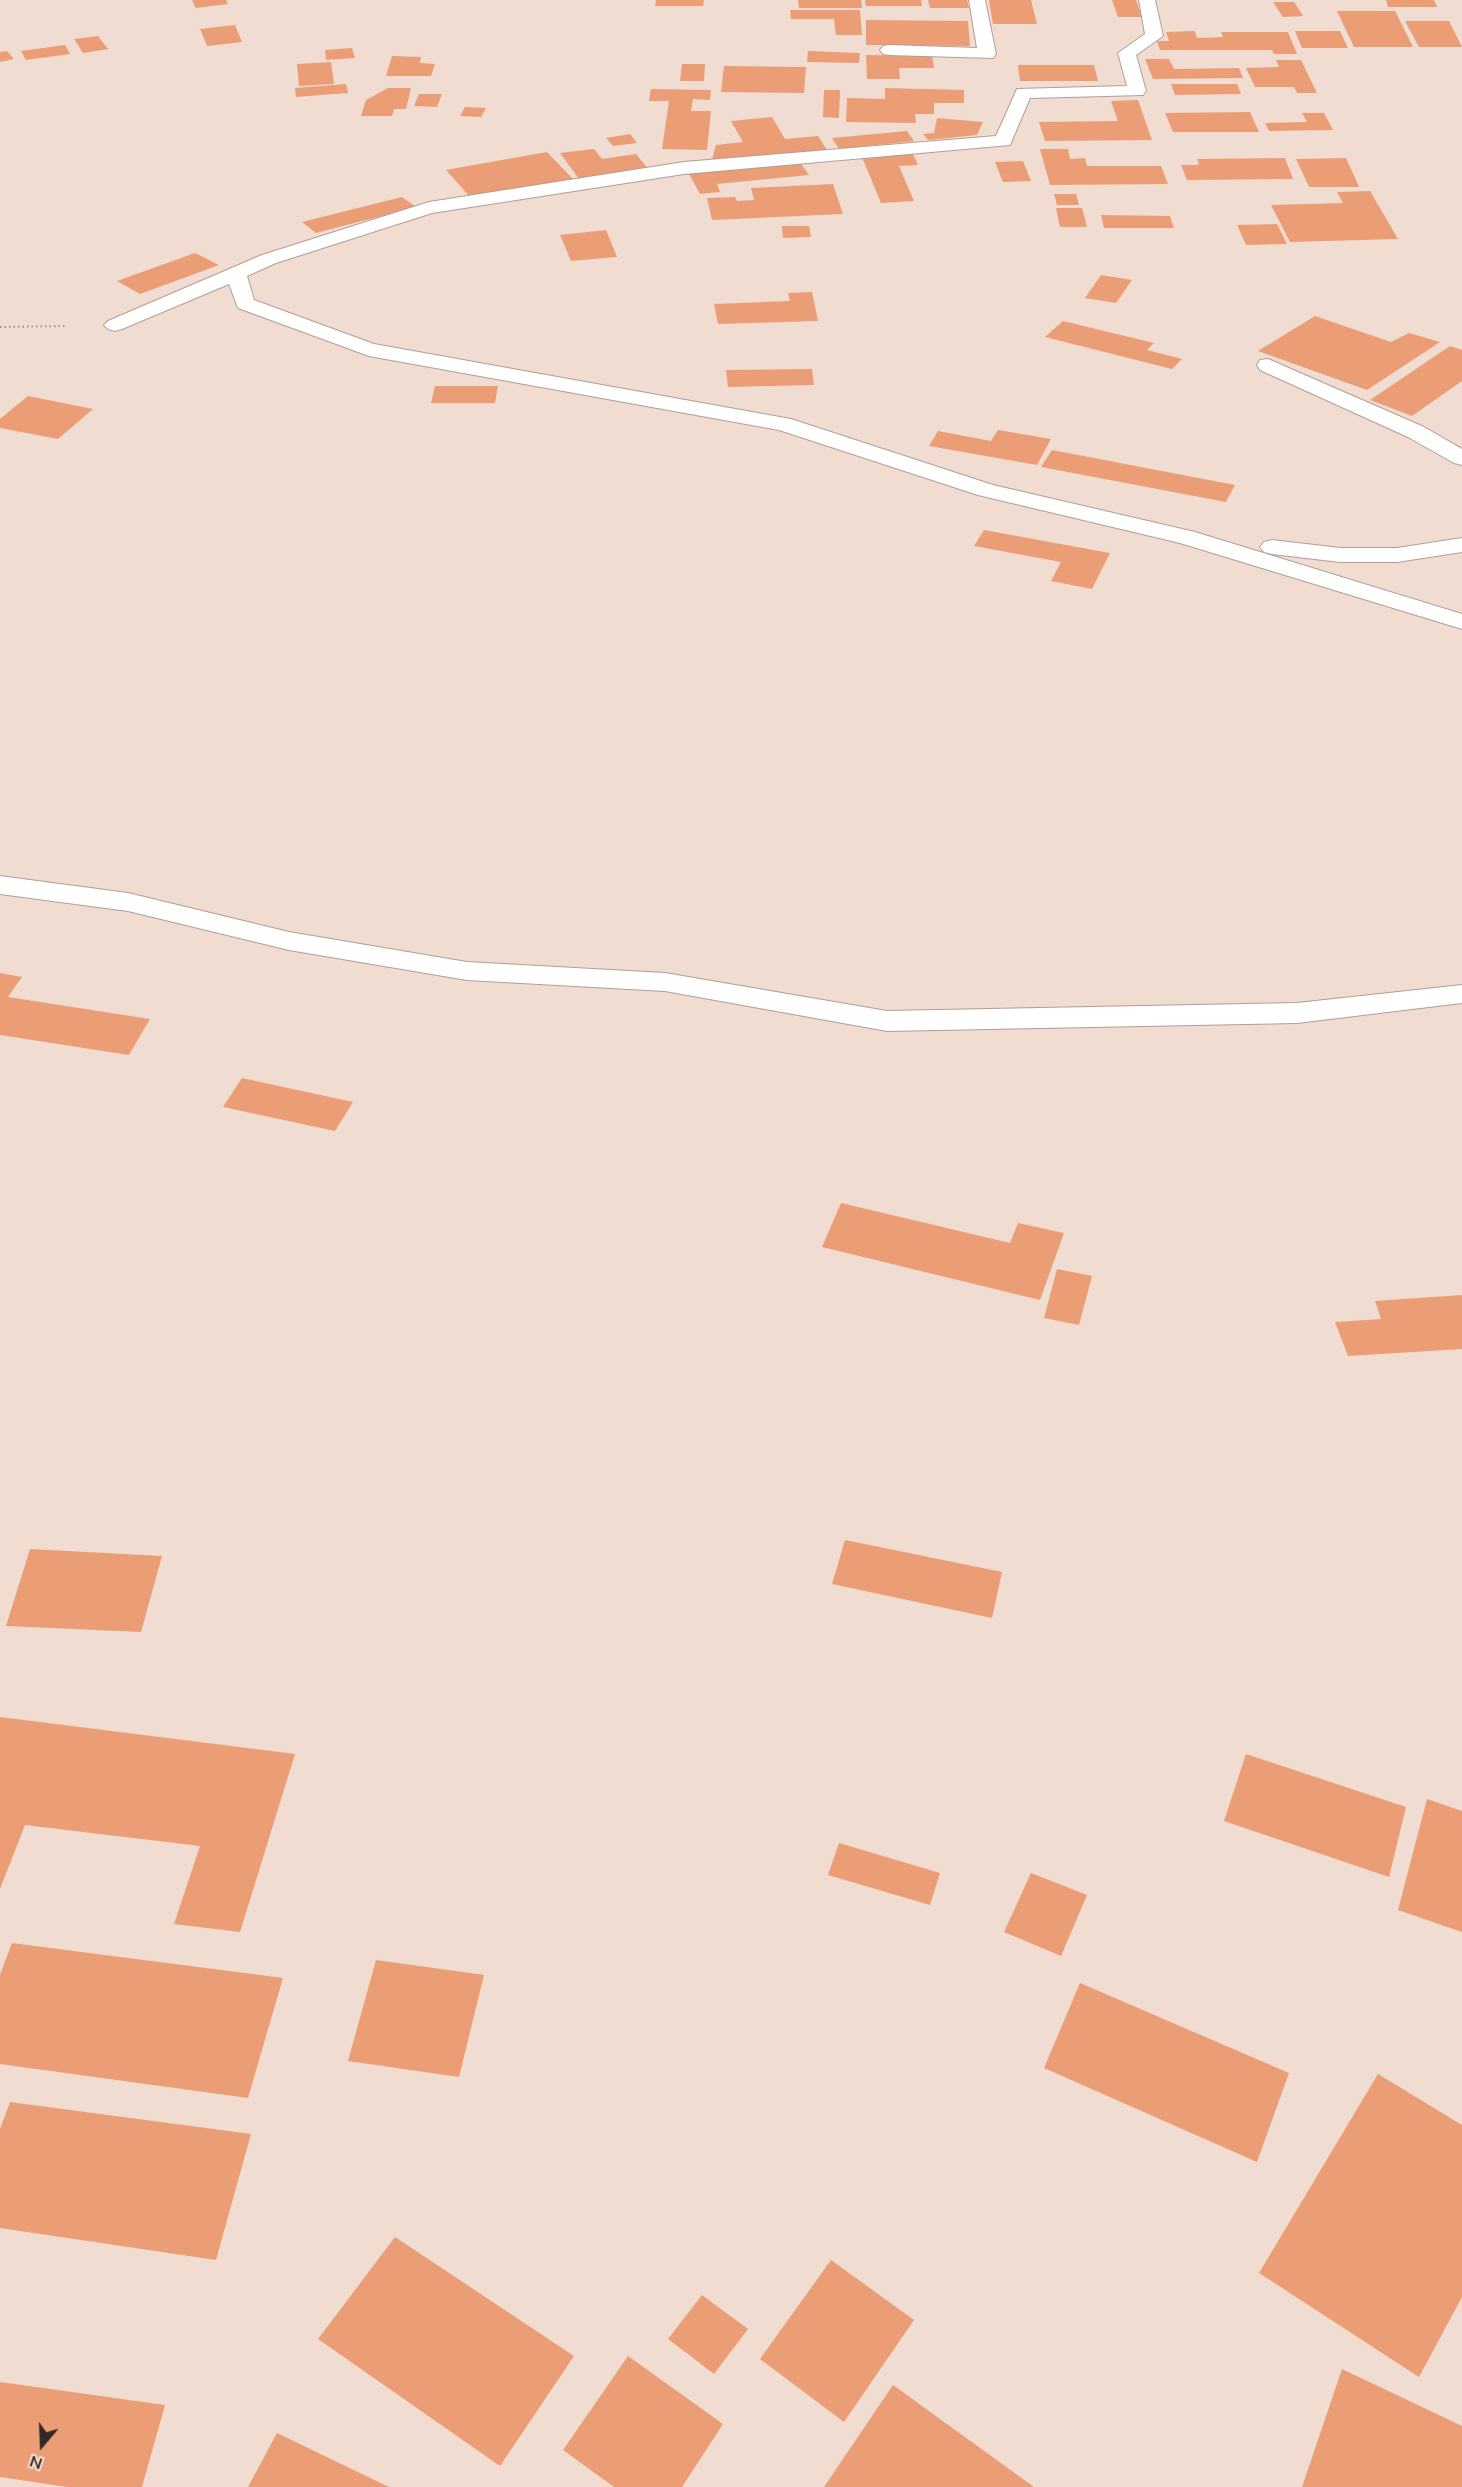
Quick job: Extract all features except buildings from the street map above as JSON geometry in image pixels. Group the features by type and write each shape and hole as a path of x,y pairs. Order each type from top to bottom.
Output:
{"street":[{"path":"889,50 987,54 977,0"},
{"path":"115,325 269,259 429,208 684,168 1004,141 1023,93 1137,91 1127,53 1154,36 1147,0"},
{"path":"236,273 245,304 369,350 783,424 986,489 1187,537 1462,622"},
{"path":"1268,365 1416,432 1462,458"},
{"path":"1187,537 1340,555 1397,555 1462,545"},
{"path":"0,885 128,902 290,941 467,971 664,981 887,1021 1297,1012 1462,994"}],"path":[{"path":"0,327 115,325"}]}
